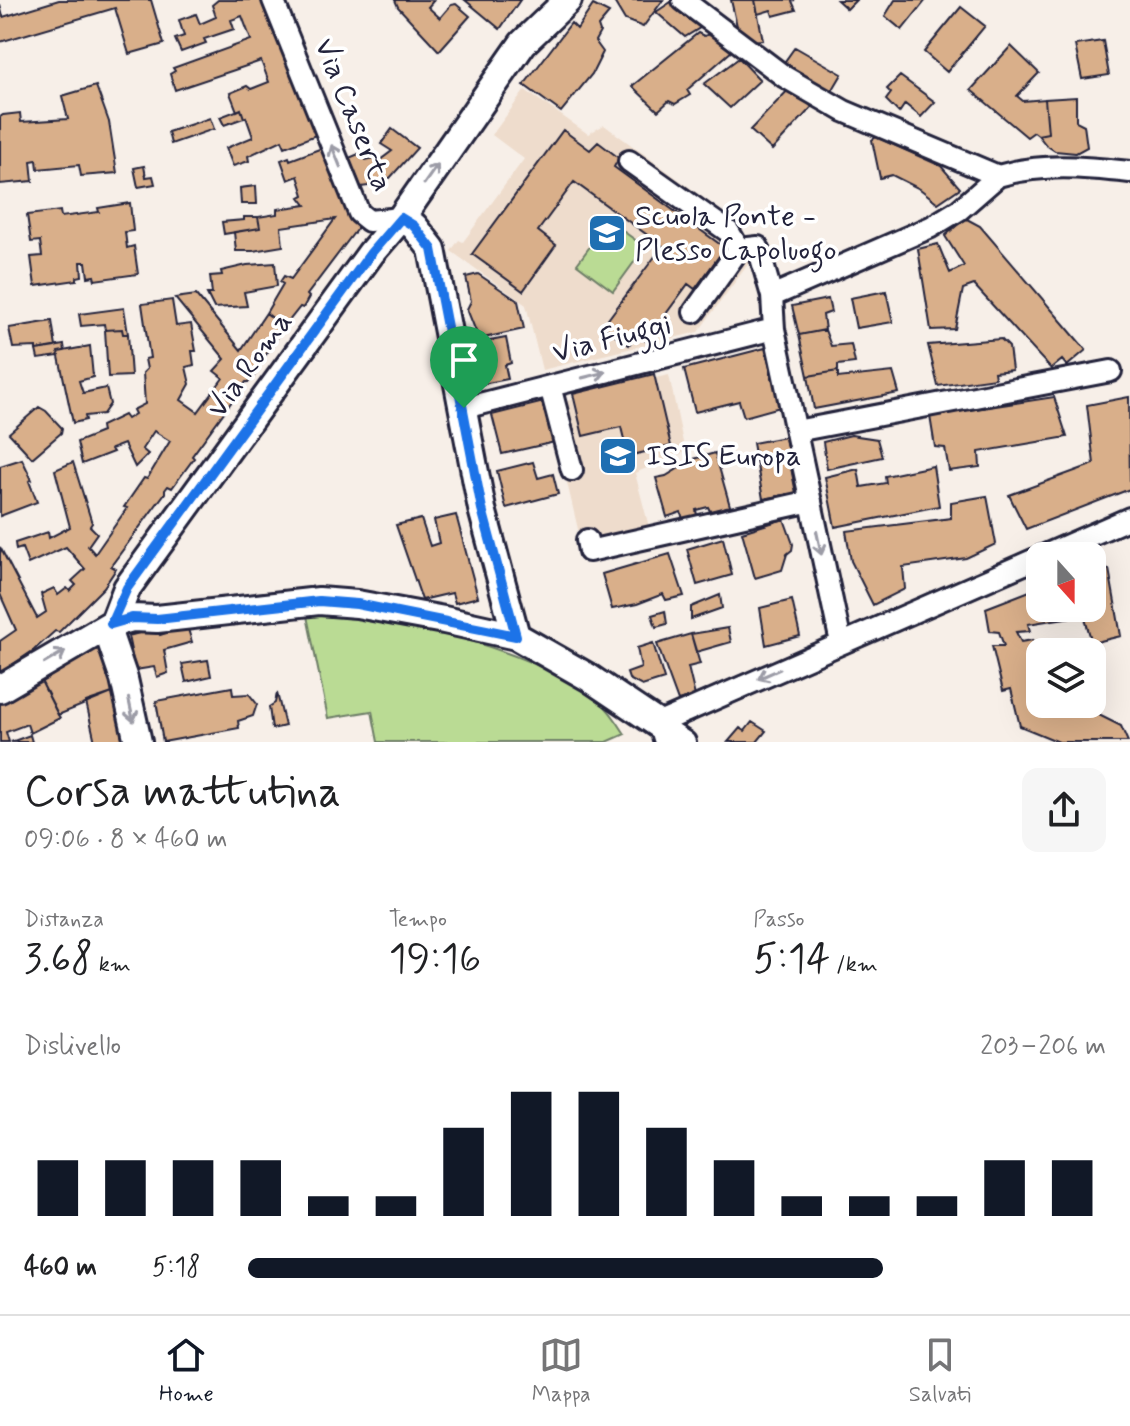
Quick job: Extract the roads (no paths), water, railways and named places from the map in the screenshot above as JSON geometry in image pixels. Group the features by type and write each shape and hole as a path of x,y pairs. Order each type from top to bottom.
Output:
{"main road":[{"path":"523,43 547,0"},
{"path":"523,43 568,0"},
{"name":"Via Roma","path":"111,624 127,588 371,253 401,218 523,43"},
{"path":"401,218 414,226 432,249 482,509 516,636"},
{"path":"0,689 111,624 132,618 157,619 319,601 357,604 516,636 588,677 668,734"},
{"path":"111,624 109,635 124,679 138,742"}],"street":[{"name":"Via Caserta","path":"273,0 359,213 369,221 401,218"},
{"path":"683,0 785,77 844,111 998,176"},
{"path":"629,161 729,232 739,249"},
{"path":"772,296 931,227 959,210 998,176 1020,169 1047,167 1130,172"},
{"path":"694,312 739,249 758,247 772,296 774,329 841,643"},
{"name":"Via Fiuggi","path":"464,408 774,329"},
{"path":"796,431 1111,371"},
{"path":"550,386 572,470"},
{"path":"588,546 811,501"},
{"path":"1075,542 1130,518"},
{"path":"668,734 841,643 1026,563"}],"place":[{"name":"Scuola Ponte - Plesso Capoluogo","path":"607,233"},
{"name":"ISIS Europa","path":"618,456"}]}
